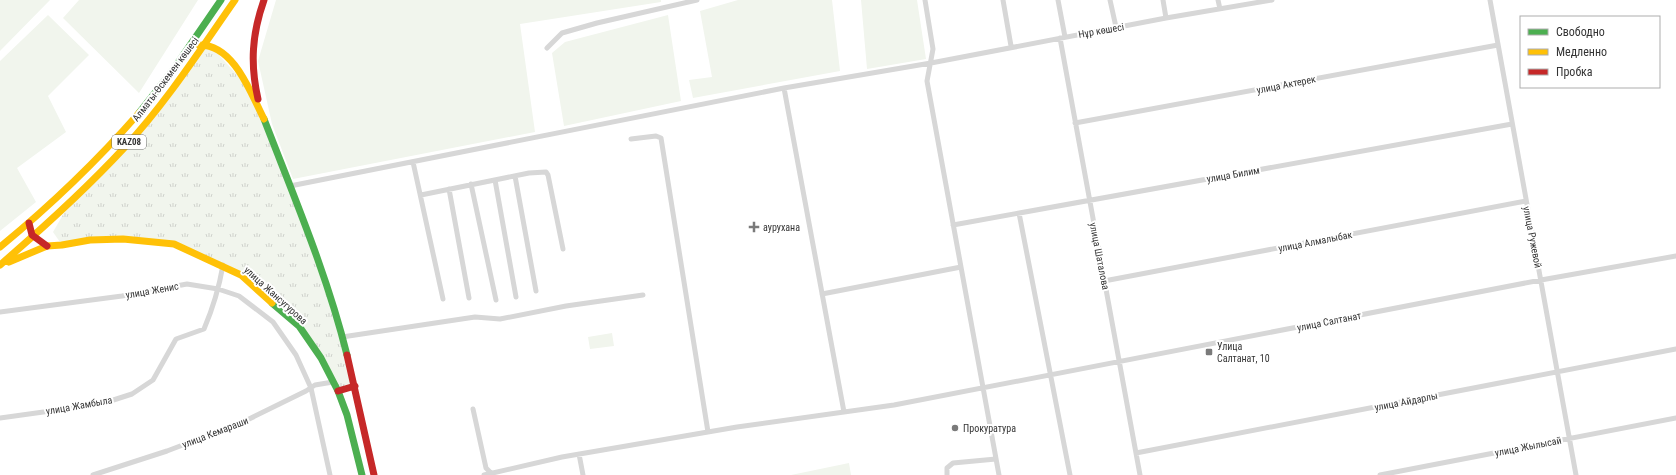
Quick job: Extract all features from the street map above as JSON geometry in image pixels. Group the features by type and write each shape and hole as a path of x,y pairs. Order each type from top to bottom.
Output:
{"main road":[{"name":"Алматы-Өскемен көшесі","path":"0,246 29,223 83,174 121,134 179,61 221,0"},
{"name":"Алматы-Өскемен көшесі","path":"0,265 33,237 124,148 172,90 235,0"},
{"path":"264,0 258,16 252,51 253,80 264,119"},
{"path":"179,61 197,45 204,44 217,48 242,74 264,119 315,253 334,308 356,386 374,475"},
{"path":"29,223 33,237 47,246"},
{"name":"улица Жансугурова","path":"0,265 47,246 90,240 123,239 174,244 223,265 242,275 299,326 321,358 338,390 347,415 362,475"},
{"path":"338,390 356,386"}],"street":[{"path":"547,48 562,33 677,2 697,0"},
{"path":"925,0 933,49 932,63 927,81 999,475"},
{"path":"1002,0 1011,46"},
{"name":"улица Шаталова","path":"1058,0 1075,123 1140,475"},
{"path":"1110,0 1116,27"},
{"path":"1163,0 1166,18"},
{"path":"1218,0 1220,9"},
{"name":"Нұр көшесі","path":"290,186 784,88 932,63 1011,46 1271,0"},
{"name":"улица Ружевой","path":"1490,0 1576,475"},
{"name":"улица Актерек","path":"1075,123 1498,45"},
{"path":"784,88 844,412"},
{"name":"улица Билим","path":"953,225 1512,124"},
{"path":"631,139 656,136 661,138 708,432"},
{"path":"413,162 443,299"},
{"path":"421,195 540,171 548,174 563,249"},
{"path":"515,176 536,291"},
{"path":"495,180 516,297"},
{"path":"471,184 496,300"},
{"path":"449,189 469,298"},
{"name":"улица Алмалыбак","path":"1104,281 1526,200"},
{"path":"1019,213 1070,475"},
{"name":"улица Салтанат","path":"484,475 579,454 708,432 894,404 982,388 1541,280 1676,256"},
{"name":"улица Жамбыла","path":"0,418 101,404 132,394 153,380 176,339 204,329 212,312 223,265"},
{"path":"822,294 961,267"},
{"name":"улица Женис","path":"0,312 122,296 187,284 218,289 239,296 273,322 296,355 311,388 330,475"},
{"path":"342,338 475,317 500,319 566,306 643,295"},
{"name":"улица Айдарлы","path":"1136,453 1676,349"},
{"name":"улица Кемараши","path":"93,475 243,422 315,385 333,382"},
{"path":"473,409 486,468 492,474"},
{"name":"улица Жылысай","path":"1380,475 1676,418"},
{"path":"579,454 583,475"},
{"path":"947,475 947,468 954,463 996,459"}],"green space":[{"path":"0,0 50,0 0,51"},
{"path":"79,0 198,0 139,93 63,18"},
{"path":"276,0 661,0 661,2 520,24 535,132 293,179 272,124 258,61"},
{"path":"738,0 832,0 840,71 693,98 689,80 712,77 700,11"},
{"path":"861,0 917,0 926,59 867,69"},
{"path":"48,15 89,55 48,96 66,132 17,168 36,202 0,231 0,61"},
{"path":"668,15 681,101 564,126 552,53 565,42"},
{"path":"210,45 248,87 325,282 355,386 338,391 299,326 233,271 174,244 106,240 62,245 53,232 64,213 152,115 201,47"},
{"path":"612,333 614,346 590,349 588,337"},
{"path":"849,463 851,475 791,475"}],"traffic: fast":[{"path":"139,113 173,70 221,0"},
{"path":"264,119 320,265 347,355"},
{"path":"272,303 299,326 321,358 338,391 347,415 362,475"}],"traffic: slow":[{"path":"0,265 79,194 124,148 154,113 182,76 235,0"},
{"path":"199,45 211,47 232,61 247,84 264,119"},
{"path":"0,247 37,216 72,183 139,113"},
{"path":"62,245 90,240 123,239 174,244 241,275 272,303"},
{"path":"9,262 47,246 62,245"}],"traffic: jam":[{"path":"258,99 255,86 253,61 257,25 264,0"},
{"path":"29,223 32,235 47,246"},
{"path":"347,355 374,475"},
{"path":"338,391 355,386"}],"place":[{"name":"аурухана","path":"754,227"},
{"name":"Улица Салтанат, 10","path":"1209,352"},
{"name":"Прокуратура","path":"955,428"}]}
